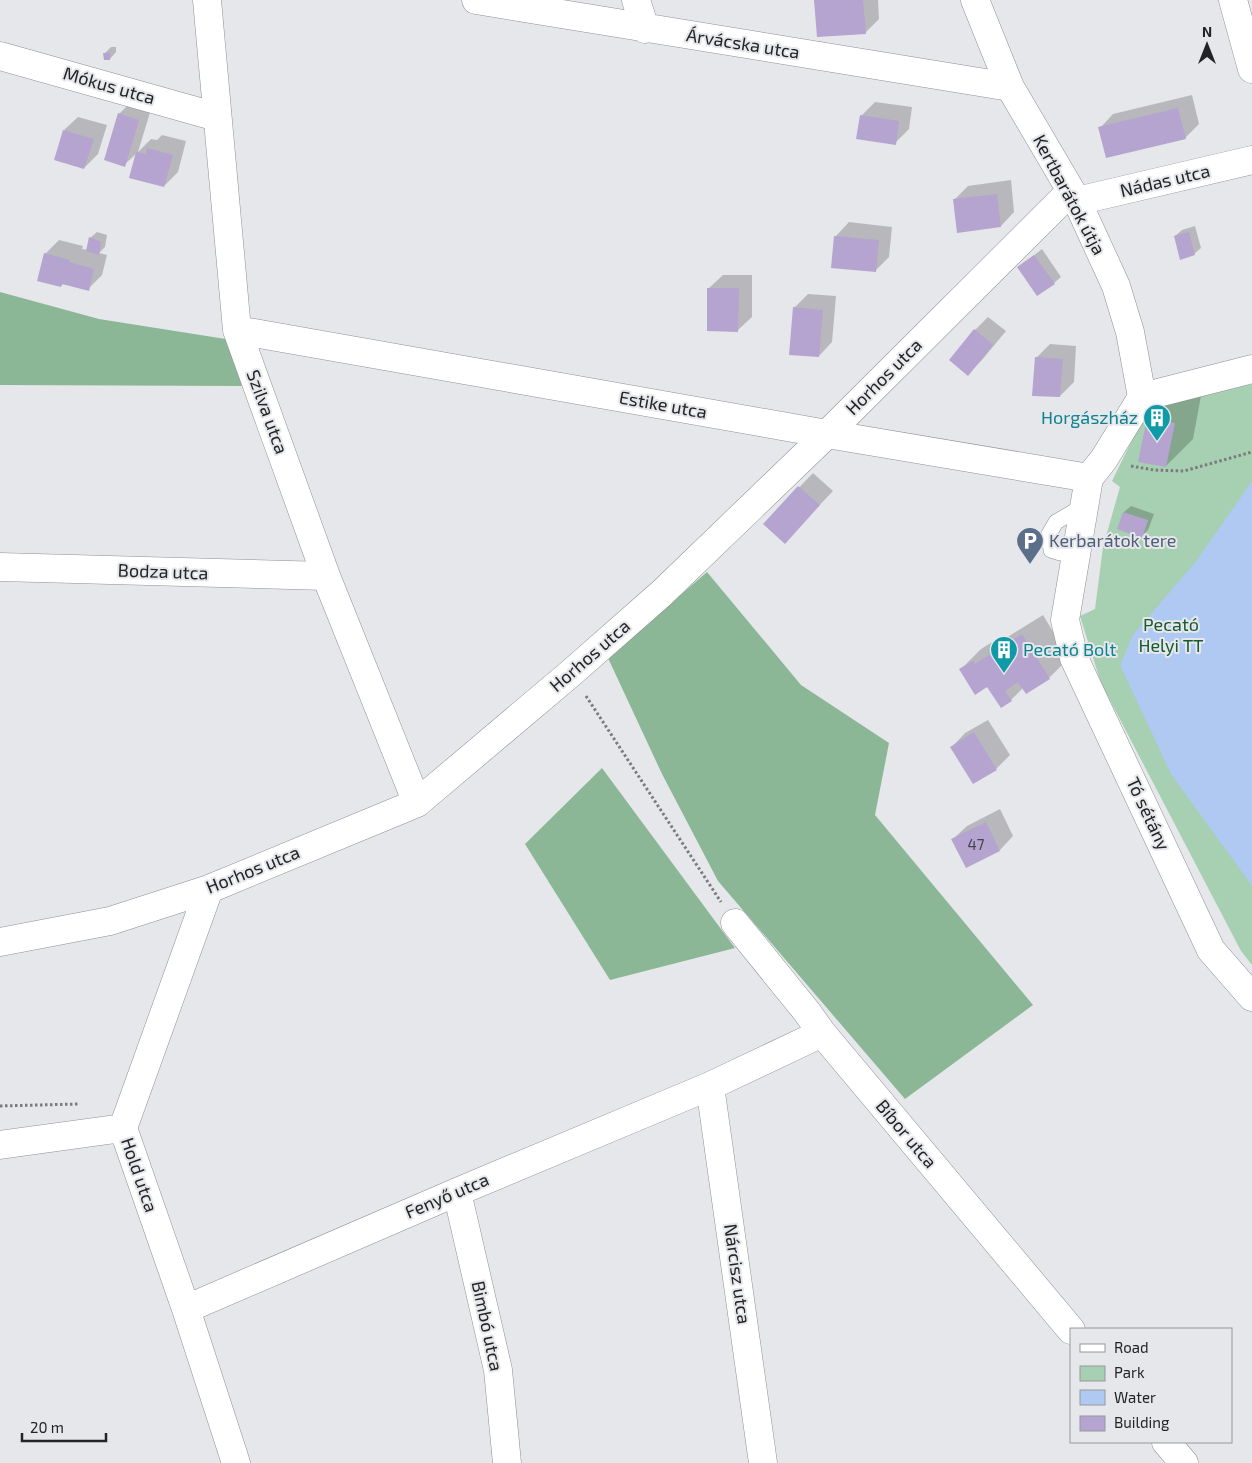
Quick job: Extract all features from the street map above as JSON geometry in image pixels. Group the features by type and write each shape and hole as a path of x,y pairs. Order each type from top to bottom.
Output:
{"street":[{"name":"Szilva utca","path":"207,0 237,330 326,576 416,803"},
{"name":"Árvácska utca","path":"476,0 1010,87"},
{"path":"636,0 645,29"},
{"name":"Kertbarátok útja","path":"974,0 1010,87 1074,196 1116,286 1130,332 1142,397"},
{"path":"1233,0 1252,69"},
{"name":"Mókus utca","path":"0,56 217,117"},
{"name":"Nádas utca","path":"1074,196 1252,160"},
{"name":"Horhos utca","path":"0,942 110,921 209,889 416,803 571,673 662,593 1074,196"},
{"name":"Estike utca","path":"237,330 827,434 1097,469"},
{"path":"1097,469 1142,397 1252,369"},
{"name":"Tó sétány","path":"1097,469 1085,506 1065,620 1074,658 1211,950 1252,997"},
{"name":"Bodza utca","path":"0,567 326,576"},
{"name":"Hold utca","path":"209,889 123,1128 186,1309 236,1463"},
{"name":"Bíbor utca","path":"735,923 808,1012 822,1033 1070,1329"},
{"path":"710,1086 822,1033"},
{"name":"Fenyő utca","path":"186,1309 457,1192 710,1086"},
{"name":"Nárcisz utca","path":"710,1086 763,1463"},
{"path":"0,1145 123,1128"},
{"name":"Bimbó utca","path":"457,1192 498,1370 507,1463"},
{"path":"1167,1443 1184,1463"}],"path":[{"path":"1097,469 1184,471 1252,452"},
{"path":"571,673 735,923"},
{"path":"0,1106 84,1104"}],"green space":[{"path":"0,292 99,319 232,340 242,386 0,385"},
{"name":"Pecató Helyi TT","path":"1252,384 1252,965 1241,951 1101,683 1080,616 1095,609 1103,547 1120,487 1112,481 1150,408"},
{"path":"707,572 801,685 889,743 875,815 1033,1005 905,1099 718,881 662,774 608,658"},
{"path":"602,768 735,948 610,980 525,844"}],"water":[{"path":"1252,481 1252,886 1171,774 1120,665 1133,635 1197,560"}],"building":[{"path":"814,0 863,0 866,34 817,37"},
{"path":"103,53 110,53 110,60 104,60"},
{"path":"1178,108 1186,139 1106,158 1098,127"},
{"path":"118,113 139,120 125,167 104,160"},
{"path":"860,115 899,121 896,145 856,139"},
{"path":"63,130 94,139 84,169 54,160"},
{"path":"147,148 173,155 164,187 129,178 136,152 146,154"},
{"path":"997,194 1001,227 957,233 953,199"},
{"path":"1189,232 1195,255 1180,260 1174,236"},
{"path":"834,236 879,240 876,272 831,268"},
{"path":"89,237 101,242 99,255 86,251"},
{"path":"44,253 94,269 89,291 62,284 61,287 37,281"},
{"path":"1034,255 1055,284 1037,296 1017,267"},
{"path":"707,288 739,288 738,332 707,331"},
{"path":"793,307 823,310 819,357 789,355"},
{"path":"974,329 993,345 968,376 949,360"},
{"path":"1035,357 1063,359 1060,397 1032,396"},
{"name":"Horgászház","path":"1147,418 1175,423 1166,467 1138,462"},
{"path":"798,486 820,505 785,544 763,524"},
{"path":"1123,512 1148,520 1142,538 1117,529"},
{"name":"Pecató Bolt","path":"1022,634 1050,679 1026,694 1018,682 1005,691 1012,701 1001,708 987,687 975,695 959,669 973,661 975,664"},
{"path":"974,732 997,770 973,784 950,747"},
{"path":"986,822 1000,851 966,868 951,839"}],"place":[{"name":"Horgászház","path":"1157,442"},
{"name":"Kerbarátok tere","path":"1030,565"},
{"name":"Pecató Bolt","path":"1004,674"}]}
